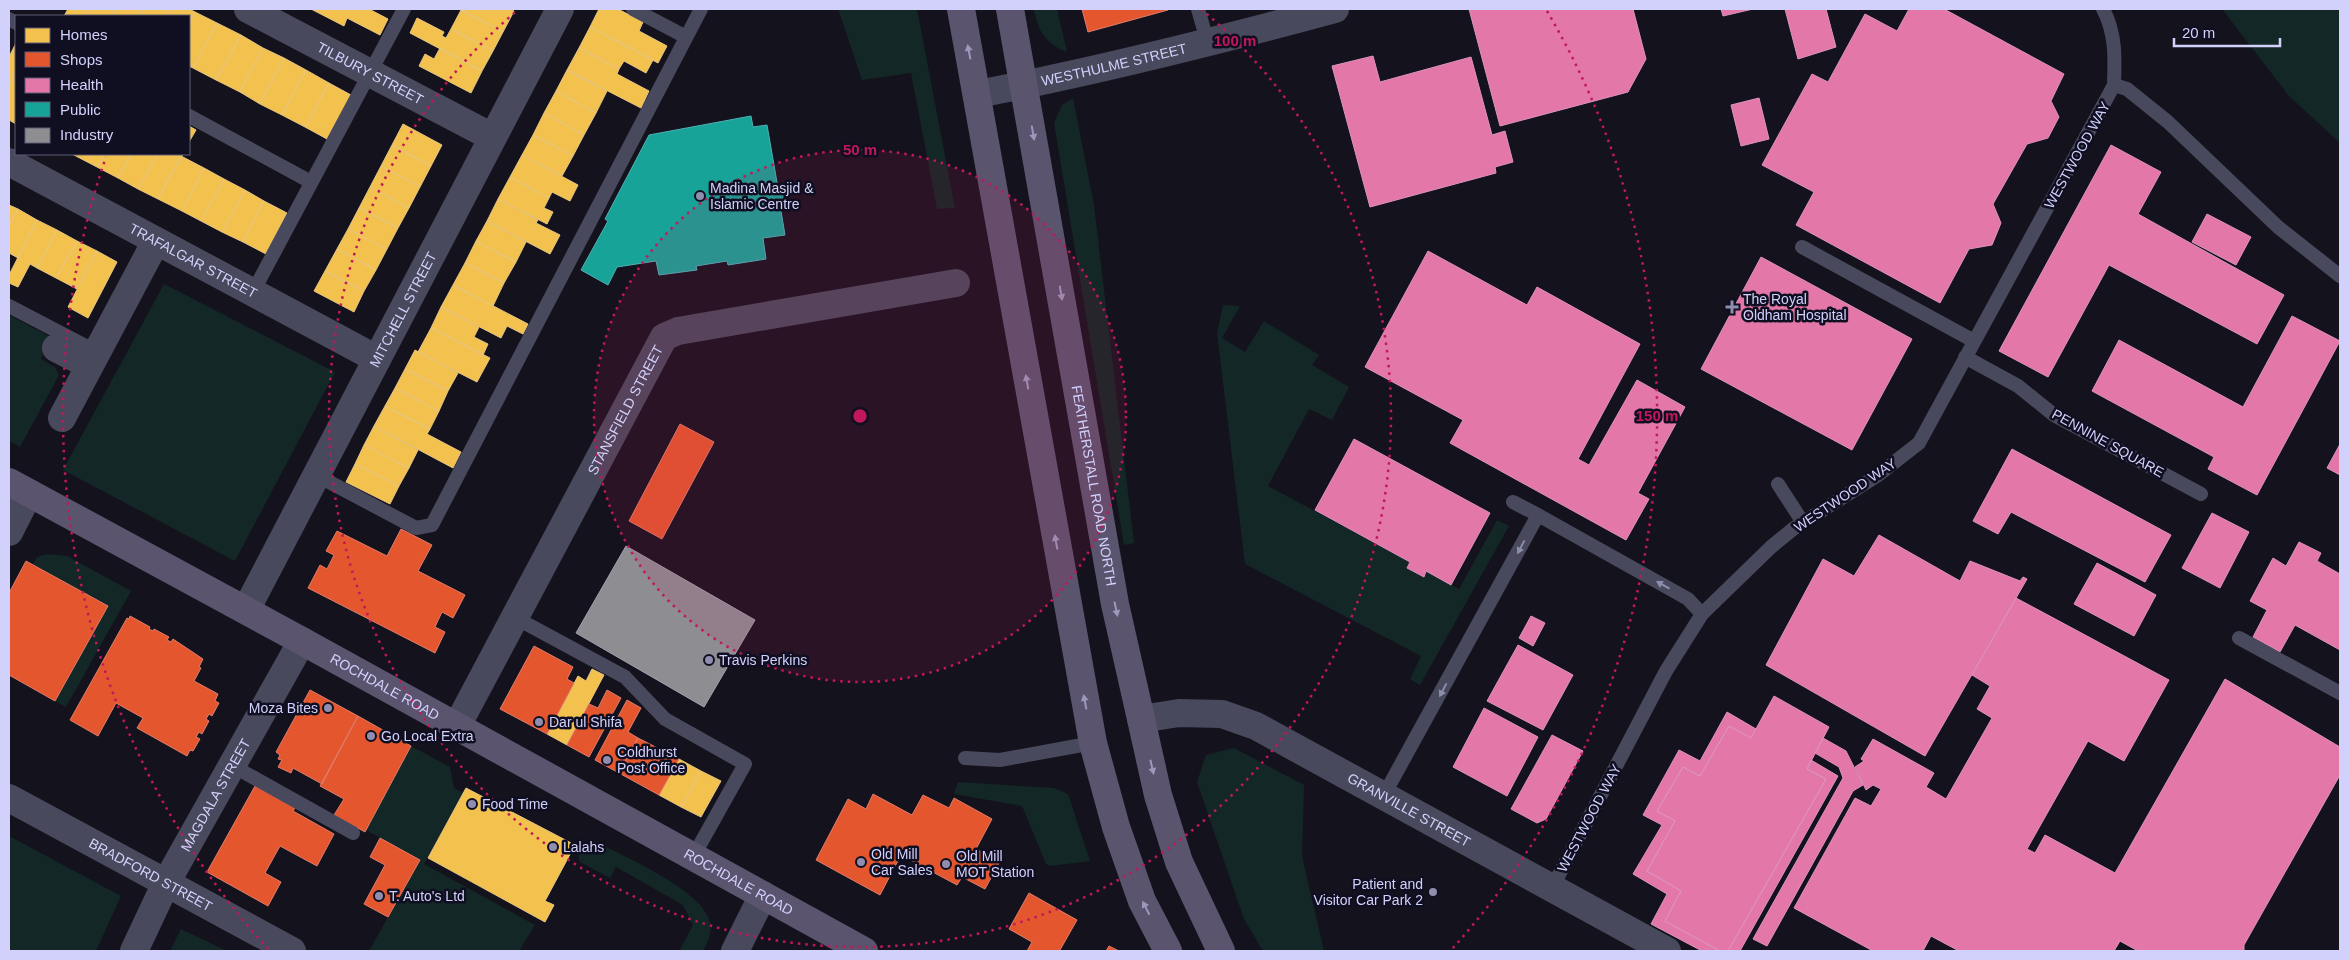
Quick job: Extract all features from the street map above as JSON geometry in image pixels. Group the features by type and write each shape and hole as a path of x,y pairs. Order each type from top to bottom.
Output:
{"main road":[{"path":"961,9 978,94 1007,271 1093,743 1116,827 1142,901 1168,951"},
{"name":"FEATHERSTALL ROAD NORTH","path":"1010,9 1025,85 1115,604 1158,795 1179,862 1220,951"},
{"name":"ROCHDALE ROAD","path":"19,488 246,610 864,951"}],"street":[{"name":"TILBURY STREET","path":"250,9 492,137"},
{"name":"MITCHELL STREET","path":"246,610 560,9"},
{"name":"WESTHULME STREET","path":"978,94 1208,44 1335,9"},
{"name":"TRAFALGAR STREET","path":"9,162 377,359"},
{"path":"62,418 156,241"},
{"name":"STANSFIELD STREET","path":"457,726 664,337 678,331 940,278"},
{"path":"56,348 93,359"},
{"path":"9,532 19,488"},
{"name":"MAGDALA STREET","path":"134,951 166,883 302,641"},
{"name":"GRANVILLE STREET","path":"1141,719 1179,713 1222,714 1256,726 1667,951"},
{"name":"BRADFORD STREET","path":"9,798 292,951"},
{"path":"735,951 763,895"}],"lane":[{"path":"253,292 404,9"},
{"path":"632,9 686,37"},
{"path":"316,475 416,528 432,524 701,9"},
{"path":"1198,9 1208,44"},
{"path":"2103,9 2107,17 2115,49 2114,85 2127,89 2168,122 2278,227 2340,276"},
{"name":"WESTWOOD WAY","path":"1552,888 1666,671 1702,614 1771,547 1802,521 1878,475 1919,443 2114,85"},
{"path":"190,117 311,182"},
{"path":"1802,247 1974,340"},
{"path":"9,306 93,359"},
{"name":"PENNINE SQUARE","path":"1966,357 2018,386 2054,415 2201,494"},
{"path":"1778,484 1802,521"},
{"path":"1513,502 1688,600 1702,614"},
{"path":"1384,795 1432,711 1538,515"},
{"path":"514,618 625,676 665,719 745,764 693,856"},
{"path":"2240,638 2340,693"},
{"path":"965,758 1000,760 1093,743"},
{"path":"231,765 353,833"}],"green space":[{"path":"838,9 917,9 955,208 937,209 911,73 862,80"},
{"path":"1034,9 1057,9 1067,52 1054,45 1044,36 1035,17"},
{"path":"2222,9 2340,9 2340,143 2289,96"},
{"path":"1073,98 1094,205 1134,543 1124,545 1054,123 1062,105"},
{"path":"164,284 335,372 235,561 63,470"},
{"path":"1223,305 1240,306 1222,338 1245,352 1264,321 1319,355 1312,365 1349,387 1332,420 1309,409 1268,486 1410,562 1407,568 1423,577 1426,571 1459,589 1497,520 1509,526 1420,685 1410,679 1421,656 1245,564 1217,333"},
{"path":"9,315 52,338 41,359 55,367 59,375 20,447 9,441"},
{"path":"47,554 67,556 131,591 66,707 55,701 108,606 33,564 37,557"},
{"path":"411,746 450,767 454,788 463,793 424,864 535,925 519,951 369,951 420,860 366,830"},
{"path":"1234,748 1304,785 1302,856 1324,951 1263,951 1244,919 1197,782 1206,755"},
{"path":"958,782 1054,788 1068,794 1090,861 1050,866 1046,864 1022,806 954,794"},
{"path":"9,836 121,896 96,951 9,951"},
{"path":"593,840 659,875 693,898 704,910 710,922 709,937 703,951 679,951 693,925 683,905 616,867 610,878 580,862 578,856 583,845"},
{"path":"181,929 227,951 170,951"}],"building: Homes":[{"path":"68,9 90,9 87,15 65,15"},
{"path":"90,9 116,9 113,15 87,15"},
{"path":"116,9 143,9 140,15 113,15"},
{"path":"143,9 172,9 169,15 140,15"},
{"path":"172,9 189,9 195,12 190,22 190,15 169,15"},
{"path":"311,9 369,9 388,19 380,35 347,18 344,26"},
{"path":"459,9 510,9 514,11 503,32"},
{"path":"599,9 618,9 643,22 639,31 667,46 658,63 590,27"},
{"path":"461,10 503,32 493,51 451,29"},
{"path":"195,12 217,23 193,68 190,66 190,22"},
{"path":"417,18 444,32 442,36 446,38 451,29 493,51 482,71 410,33"},
{"path":"217,23 241,35 216,80 193,68"},
{"path":"590,27 653,60 646,73 624,61 619,69 579,48"},
{"path":"241,35 263,48 240,92 216,80"},
{"path":"15,45 15,73 9,85 9,57"},
{"path":"263,48 284,58 260,104 240,92"},
{"path":"440,48 482,71 471,93 419,66 425,54 434,59"},
{"path":"579,48 619,69 617,74 649,91 641,108 567,70"},
{"path":"284,58 306,70 282,115 260,104"},
{"path":"306,70 329,83 305,127 282,115"},
{"path":"567,70 607,91 596,113 556,91"},
{"path":"15,73 15,123 9,120 9,85"},
{"path":"329,83 351,95 327,139 305,127"},
{"path":"556,91 596,113 584,135 544,113"},
{"path":"544,113 584,135 573,156 533,135"},
{"path":"403,124 442,145 431,166 392,145"},
{"path":"190,127 196,130 190,140"},
{"path":"533,135 573,156 562,176 522,155"},
{"path":"392,145 431,166 420,187 381,166"},
{"path":"74,155 104,155 97,167"},
{"path":"104,155 130,155 118,178 97,167"},
{"path":"130,155 157,155 138,189 118,178"},
{"path":"157,155 182,155 158,199 138,189"},
{"path":"522,155 578,185 570,201 552,192 549,198 510,177"},
{"path":"181,156 204,168 182,211 158,199"},
{"path":"381,166 420,187 409,208 370,187"},
{"path":"204,168 224,179 201,221 182,211"},
{"path":"510,177 549,198 544,208 553,212 547,224 498,199"},
{"path":"224,179 245,190 222,232 201,221"},
{"path":"370,187 409,208 398,228 359,208"},
{"path":"245,190 264,201 243,242 222,232"},
{"path":"498,199 538,220 536,223 560,235 550,254 487,221"},
{"path":"264,201 287,213 266,254 243,242"},
{"path":"9,205 18,209 9,226"},
{"path":"359,208 398,228 387,249 348,229"},
{"path":"18,209 37,220 18,258 9,253 9,226"},
{"path":"37,220 57,230 37,268 30,264 18,287 9,283 9,275"},
{"path":"487,221 526,242 516,262 476,241"},
{"path":"348,229 387,249 376,270 337,249"},
{"path":"57,230 77,241 56,278 37,268"},
{"path":"77,241 97,251 77,289 56,278"},
{"path":"476,241 516,262 504,283 465,263"},
{"path":"337,249 376,270 364,291 325,271"},
{"path":"97,251 117,262 88,318 68,307"},
{"path":"465,263 504,283 493,306 453,285"},
{"path":"325,271 364,291 354,312 314,291"},
{"path":"453,285 528,324 523,334 507,326 501,338 441,307"},
{"path":"441,307 479,327 474,337 488,344 483,355 431,328"},
{"path":"431,328 490,358 477,382 418,352"},
{"path":"415,350 458,373 448,391 405,369"},
{"path":"405,369 448,391 439,411 395,388"},
{"path":"395,388 439,411 430,429 385,406"},
{"path":"385,406 430,429 427,434 461,452 453,468 374,426"},
{"path":"374,426 418,450 409,468 364,445"},
{"path":"364,445 409,468 399,486 355,464"},
{"path":"355,464 399,486 390,504 346,482"},
{"path":"592,669 604,675 567,745 547,734 578,676 586,681"},
{"path":"679,759 701,771 681,807 659,795"},
{"path":"701,771 721,781 701,817 681,807"},
{"path":"466,788 575,845 545,901 554,905 545,922 428,858"}],"building: Shops":[{"path":"1082,9 1168,9 1168,10 1088,32"},
{"path":"680,424 714,442 662,539 629,521"},
{"path":"401,529 432,545 418,571 465,595 453,618 442,612 435,627 445,632 435,653 308,588 320,565 327,569 334,555 326,551 337,531 387,556"},
{"path":"26,561 108,606 55,701 9,675 9,593"},
{"path":"130,616 150,627 149,629 153,631 154,629 169,637 167,640 171,642 173,639 203,659 199,667 201,668 194,681 218,694 215,701 219,703 212,716 209,714 206,719 209,721 202,734 199,732 196,737 200,739 193,751 190,750 187,756 137,728 143,718 116,703 98,736 70,720 127,618 129,619"},
{"path":"534,646 573,667 567,679 574,683 547,734 500,709"},
{"path":"310,690 358,716 322,784 293,768 291,773 278,767 282,760 278,759 280,755 276,752"},
{"path":"607,690 621,698 589,757 567,745 589,704 598,708"},
{"path":"627,700 641,708 628,732 638,738 619,773 595,760"},
{"path":"358,716 411,746 365,832 334,815 344,799 320,786"},
{"path":"638,738 679,759 659,795 619,773"},
{"path":"255,786 295,808 293,811 334,834 317,866 280,846 265,873 281,882 268,906 207,872"},
{"path":"873,794 912,815 923,795 949,808 954,798 992,819 976,849 1000,861 985,889 962,877 957,885 901,855 880,895 816,860 848,799 866,809"},
{"path":"380,838 420,860 388,917 364,904 385,865 370,857"},
{"path":"1029,893 1077,920 1060,950 1062,951 1027,951 1032,942 1009,929"},
{"path":"1109,946 1119,951 1106,951"}],"building: Health":[{"path":"1469,9 1633,9 1646,59 1628,92 1500,126"},
{"path":"1721,9 1753,9 1723,16"},
{"path":"1785,9 1826,9 1836,47 1798,59"},
{"path":"1909,9 1944,9 2064,74 2051,101 2059,117 2048,138 2027,144 1993,204 2001,223 1992,245 1969,249 1940,303 1796,225 1814,192 1762,165 1812,74 1828,82 1865,14 1897,31"},
{"path":"1373,56 1380,82 1471,57 1492,135 1505,131 1513,162 1495,167 1496,173 1370,207 1332,66"},
{"path":"1759,98 1769,139 1741,146 1731,105"},
{"path":"2111,145 2161,172 2138,214 2284,295 2257,344 2109,265 2048,377 1999,351"},
{"path":"2207,214 2251,237 2236,265 2192,242"},
{"path":"1428,251 1527,305 1537,287 1640,344 1578,459 1589,465 1637,380 1685,407 1638,493 1649,499 1626,540 1450,443 1463,420 1365,367"},
{"path":"1761,257 1912,339 1852,450 1701,369"},
{"path":"2292,316 2340,341 2257,495 2208,469 2214,457 2092,391 2119,340 2243,407"},
{"path":"1354,439 1490,513 1451,585 1426,571 1424,577 1407,568 1410,562 1315,510"},
{"path":"2340,444 2340,475 2327,468"},
{"path":"2012,449 2171,535 2145,582 2011,512 1998,534 1973,521"},
{"path":"2212,513 2249,532 2220,588 2182,568"},
{"path":"1879,535 1960,581 1970,561 2020,581 2023,577 2027,579 1925,756 1766,665 1823,559 1854,576"},
{"path":"2299,542 2321,553 2317,561 2340,574 2340,650 2295,625 2280,652 2253,637 2267,610 2250,601 2273,558 2286,566"},
{"path":"2097,563 2156,595 2134,636 2074,604"},
{"path":"2016,598 2169,680 2124,761 2088,741 2027,849 2035,853 2045,835 2115,873 2225,679 2340,747 2340,775 2244,945 2244,951 2138,951 2120,941 2114,951 1959,951 1931,936 1923,951 1873,951 1794,908 1855,798 1871,806 1881,789 1873,785 1866,790 1855,767 1864,761 1861,759 1873,739 1934,773 1926,787 1946,799 1992,718 1977,709 1990,686 1972,675"},
{"path":"1531,616 1545,623 1533,646 1519,638"},
{"path":"1518,645 1573,675 1543,730 1487,701"},
{"path":"1774,696 1829,727 1807,769 1826,779 1728,951 1720,951 1665,921 1681,891 1647,871 1675,821 1657,811 1683,767 1700,776 1729,726 1751,738"},
{"path":"1484,708 1538,737 1507,796 1453,767"},
{"path":"1727,712 1756,729 1751,738 1729,726 1700,776 1683,767 1657,811 1675,821 1647,871 1681,891 1665,921 1720,951 1702,951 1651,924 1667,894 1633,874 1662,825 1643,815 1679,750 1700,761"},
{"path":"1552,735 1583,751 1546,819 1537,823 1511,809"},
{"path":"1823,738 1846,751 1863,785 1853,791 1767,946 1753,939 1843,778 1839,767 1815,753"},
{"path":"1811,760 1838,776 1740,951 1728,951 1826,779 1807,769"}],"building: Public":[{"name":"Madina Masjid & Islamic Centre","path":"751,116 753,127 767,125 778,188 782,187 786,205 780,205 785,235 763,238 766,259 728,265 727,261 696,266 697,270 659,275 656,261 617,267 608,285 581,270 608,221 605,219 649,135"}],"building: Industry":[{"path":"626,546 755,620 704,707 576,633"}],"place":[{"name":"Madina Masjid & Islamic Centre","path":"700,196"},
{"name":"The Royal Oldham Hospital","path":"1732,307"},
{"name":"Travis Perkins","path":"709,660"},
{"name":"Moza Bites","path":"328,708"},
{"name":"Dar ul Shifa","path":"539,722"},
{"name":"Go Local Extra","path":"371,736"},
{"name":"Coldhurst Post Office","path":"607,760"},
{"name":"Food Time","path":"472,804"},
{"name":"Lalahs","path":"553,847"},
{"name":"Old Mill Car Sales","path":"861,862"},
{"name":"Old Mill MOT Station","path":"946,864"},
{"name":"Patient and Visitor Car Park 2","path":"1433,892"},
{"name":"T. Auto's Ltd","path":"379,896"}]}
